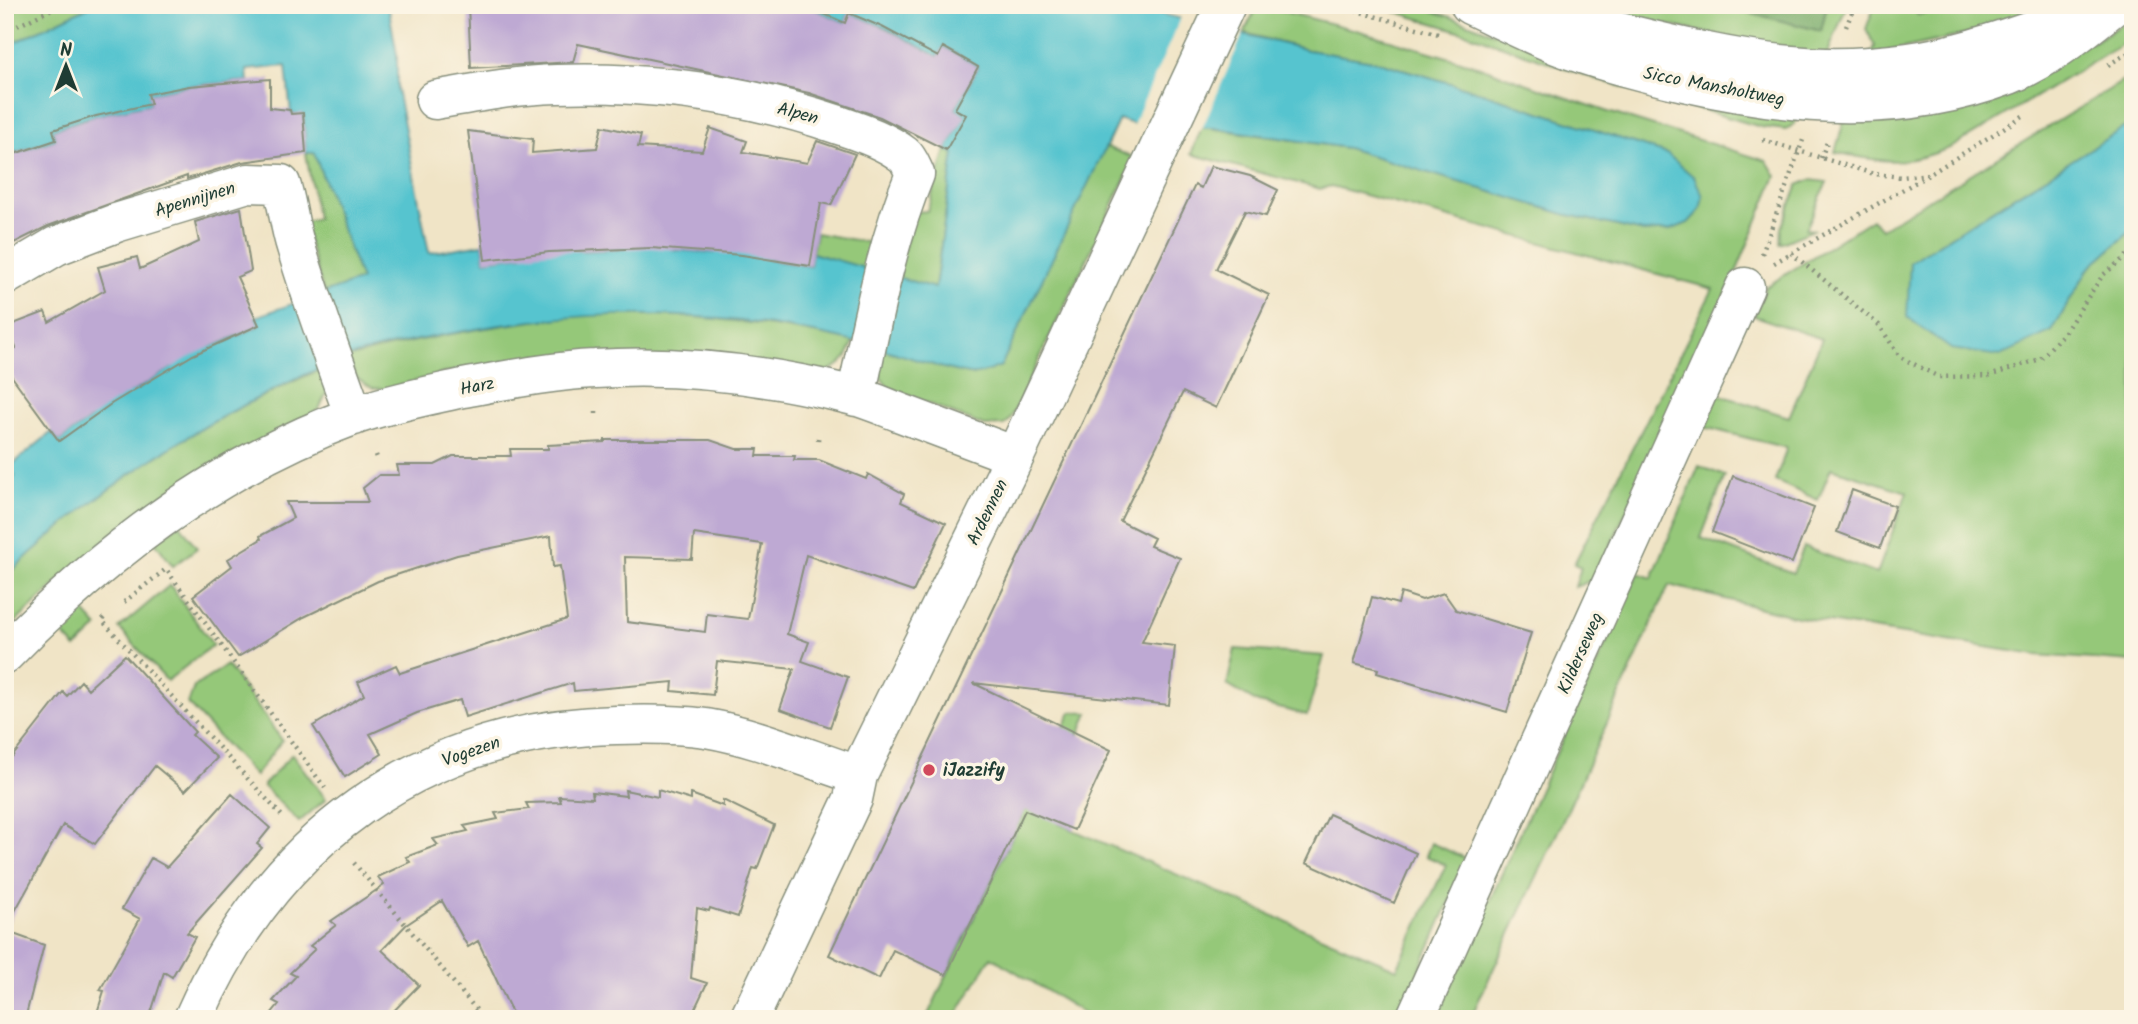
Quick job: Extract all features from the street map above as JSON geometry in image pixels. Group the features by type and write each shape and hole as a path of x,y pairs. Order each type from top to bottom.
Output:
{"street":[{"name":"Sicco Mansholtweg","path":"1469,5 1557,45 1634,71 1741,94 1785,101 1841,104 1905,100 1966,89 2011,74 2056,51 2115,5"},
{"name":"Sicco Mansholtweg","path":"1502,5 1734,56 1792,65 1869,66 1930,58 1987,45 2108,5"},
{"name":"Ardennen","path":"749,1019 853,799 858,775 1015,456 1225,7"},
{"name":"Alpen","path":"435,100 493,90 555,84 615,84 681,89 801,113 869,136 906,156 915,174 901,207 884,271 856,397"},
{"name":"Apennijnen","path":"5,276 56,246 116,223 248,183 281,184 288,204 290,228 310,293 355,416"},
{"name":"Kilderseweg","path":"1415,1019 1757,272"},
{"name":"Harz","path":"5,654 44,613 141,531 251,463 355,416 423,397 505,380 594,369 654,367 750,375 856,397 1015,456"},
{"name":"Vogezen","path":"193,1019 207,986 256,908 328,832 373,796 420,770 466,750 530,733 588,725 651,724 706,728 762,741 858,775"}],"path":[{"path":"5,32 60,5"},
{"path":"1848,22 1855,5"},
{"path":"1798,151 1874,174 1901,177 1930,174 1757,272 1798,151"},
{"path":"1791,254 1878,325 1900,357 1938,377 1989,376 2040,359 2064,333 2103,275 2133,251"},
{"path":"596,412 596,419"},
{"path":"119,607 166,569 328,832"},
{"path":"109,614 102,620 328,832 484,1019"}],"green space":[{"path":"5,5 92,5 5,47"},
{"path":"1258,5 1360,31 1474,65 1605,111 1767,161 1776,176 1735,275 1595,579 1575,587 1581,567 1574,564 1713,289 1331,186 1320,189 1191,154 1202,127 1347,148 1564,214 1644,232 1670,230 1688,223 1700,210 1667,154 1379,62 1308,50 1244,32"},
{"path":"1373,5 1412,5 1578,63 1800,114 1795,123 1786,130 1761,127 1599,80 1469,34"},
{"path":"1570,5 1720,5 1821,31 1827,5 1847,5 1827,55 1809,54"},
{"path":"1720,5 1827,5 1821,31"},
{"path":"1875,5 1911,5 1918,15 1952,5 2064,5 2024,22 1871,55 1875,46 1866,29"},
{"path":"2133,17 2133,38 1952,147 1921,157 1894,161 1835,152 1846,114 2095,41"},
{"path":"2133,75 2133,122 1910,262 2052,331 2088,269 2133,229 2133,662 2036,655 1797,617 1669,585 1470,1019 1436,1019 1638,573 1652,578 1699,466 1725,476 1701,538 1793,573 1804,547 1877,574 1907,492 1831,468 1818,500 1775,481 1787,448 1704,427 1717,394 1789,417 1822,339 1754,316 1766,287 1872,219 1881,229"},
{"path":"1101,92 1134,124 1119,119 1106,147 1135,158 1010,420 1004,425 984,426 888,387 877,373 878,348 973,375"},
{"path":"946,150 954,153 935,288 896,277 914,212 927,211"},
{"path":"314,152 361,280 324,293 303,223 317,218 306,153"},
{"path":"1810,180 1827,182 1806,229 1813,230 1780,244 1781,228 1798,185"},
{"path":"816,233 877,244 872,271 812,253"},
{"path":"600,313 728,320 854,341 845,359 827,371 537,356 445,373 385,389 373,388 357,378 347,358 472,330"},
{"path":"324,368 329,388 319,409 288,428 206,468 141,511 94,550 5,632 5,577 77,513 195,432"},
{"path":"180,524 197,548 173,566 155,542"},
{"path":"170,585 213,645 167,681 119,628"},
{"path":"78,605 98,627 76,648 56,627"},
{"path":"1235,649 1324,656 1307,715 1258,703 1227,685"},
{"path":"227,665 282,740 255,776 188,704 194,687"},
{"path":"1071,712 1088,713 1069,758 1059,824 1397,969 1446,865 1426,856 1431,843 1468,859 1398,1019 1094,1019 991,957 954,1019 926,1019"},
{"path":"292,754 326,799 299,822 263,786"}],"water":[{"path":"92,5 388,5 397,55 397,89 429,253 483,244 485,260 524,255 523,240 581,251 620,249 620,234 676,250 715,253 717,240 771,260 810,266 812,253 935,288 954,153 946,150 965,115 955,109 978,67 944,47 938,57 886,28 849,13 845,23 803,5 1145,5 1166,15 1308,50 1379,62 1667,154 1694,177 1703,196 1700,210 1688,223 1670,230 1644,232 1564,214 1347,148 1214,128 1142,127 1119,119 1001,366 970,374 802,330 731,320 655,315 542,320 407,342 349,357 315,370 225,415 158,455 94,500 5,577 5,485 15,476 8,468 52,432 59,441 91,418 87,410 139,388 172,367 168,360 223,342 258,326 255,317 361,280 314,153 306,153 303,114 291,114 286,66 247,70 248,81 188,86 149,94 151,104 91,117 53,130 56,140 5,156 5,47"},
{"path":"2133,122 2133,229 2088,269 2052,331 2000,356 1951,349 1907,317 1910,262"}],"pier":[{"path":"1182,15 1245,30 1201,131 1142,131 1132,127"}],"building":[{"path":"468,5 803,5 845,23 849,13 938,57 943,47 978,67 955,109 966,115 946,150 880,117 809,93 578,44 573,62 471,68"},
{"path":"270,79 270,108 290,110 291,114 303,113 306,153 242,162 187,179 187,176 48,226 14,243 5,223 5,157 56,140 53,130 96,116 151,104 148,94 189,86"},
{"path":"602,126 641,135 638,147 702,151 710,128 747,141 743,152 807,163 817,141 855,154 831,205 821,203 810,266 742,255 651,248 549,252 485,260 468,131 533,139 532,153 597,148"},
{"path":"1211,166 1250,176 1278,190 1266,216 1245,211 1216,269 1269,295 1216,408 1183,392 1120,521 1154,538 1150,546 1180,558 1142,642 1175,646 1169,705 973,683 1111,750 1074,830 1025,810 946,975 893,950 879,979 829,955 1195,185 1201,188"},
{"path":"241,208 251,271 237,277 259,325 193,355 111,404 59,441 5,367 5,355 16,348 8,326 45,312 49,322 105,290 98,267 137,257 140,269 199,242 195,222"},
{"path":"710,440 736,449 758,449 757,456 795,456 794,460 819,460 866,479 868,474 904,494 901,502 946,523 913,592 806,555 787,634 809,642 802,661 848,677 830,727 780,709 794,669 717,661 713,695 672,691 673,682 574,691 573,683 465,717 460,700 417,713 370,734 382,754 345,777 313,726 364,695 358,682 396,665 400,673 567,619 560,566 553,567 551,536 457,555 378,581 304,617 238,657 193,596 232,566 228,559 261,539 260,536 293,518 286,502 368,502 363,488 379,475 399,475 397,465 435,465 453,456 511,456 510,449 548,449 548,445","holes":["694,534 762,544 748,619 707,614 705,632 627,622 625,557 692,559"]},
{"path":"1733,476 1814,508 1792,563 1712,532"},
{"path":"1852,490 1895,506 1880,548 1837,532"},
{"path":"1401,593 1422,600 1444,593 1456,610 1531,633 1507,712 1377,673 1378,669 1354,663 1372,597 1398,604"},
{"path":"125,655 195,732 192,735 217,758 185,791 155,766 95,844 63,825 5,929 5,766 63,692 67,696 81,681 88,689"},
{"path":"625,790 658,797 658,790 691,800 691,794 723,806 723,800 774,825 757,869 753,868 738,917 710,908 709,911 697,908 691,978 707,983 690,1019 515,1019 478,941 468,947 442,901 406,925 382,950 419,985 386,1019 267,1019 279,1004 273,1001 296,976 290,973 315,949 310,946 336,925 331,921 384,885 378,877 410,862 406,857 438,845 433,839 468,831 464,826 498,819 495,813 529,809 526,803 561,802 559,796 593,798 592,792 626,796"},
{"path":"232,794 270,828 257,844 262,848 187,933 195,937 172,977 164,972 149,1019 95,1019 104,991 100,990 140,919 122,909 151,858 167,867"},
{"path":"1329,814 1416,853 1394,903 1306,863"},
{"path":"5,931 44,945 25,1019 5,1019"}],"place":[{"name":"iJazzify","path":"929,770"}]}
